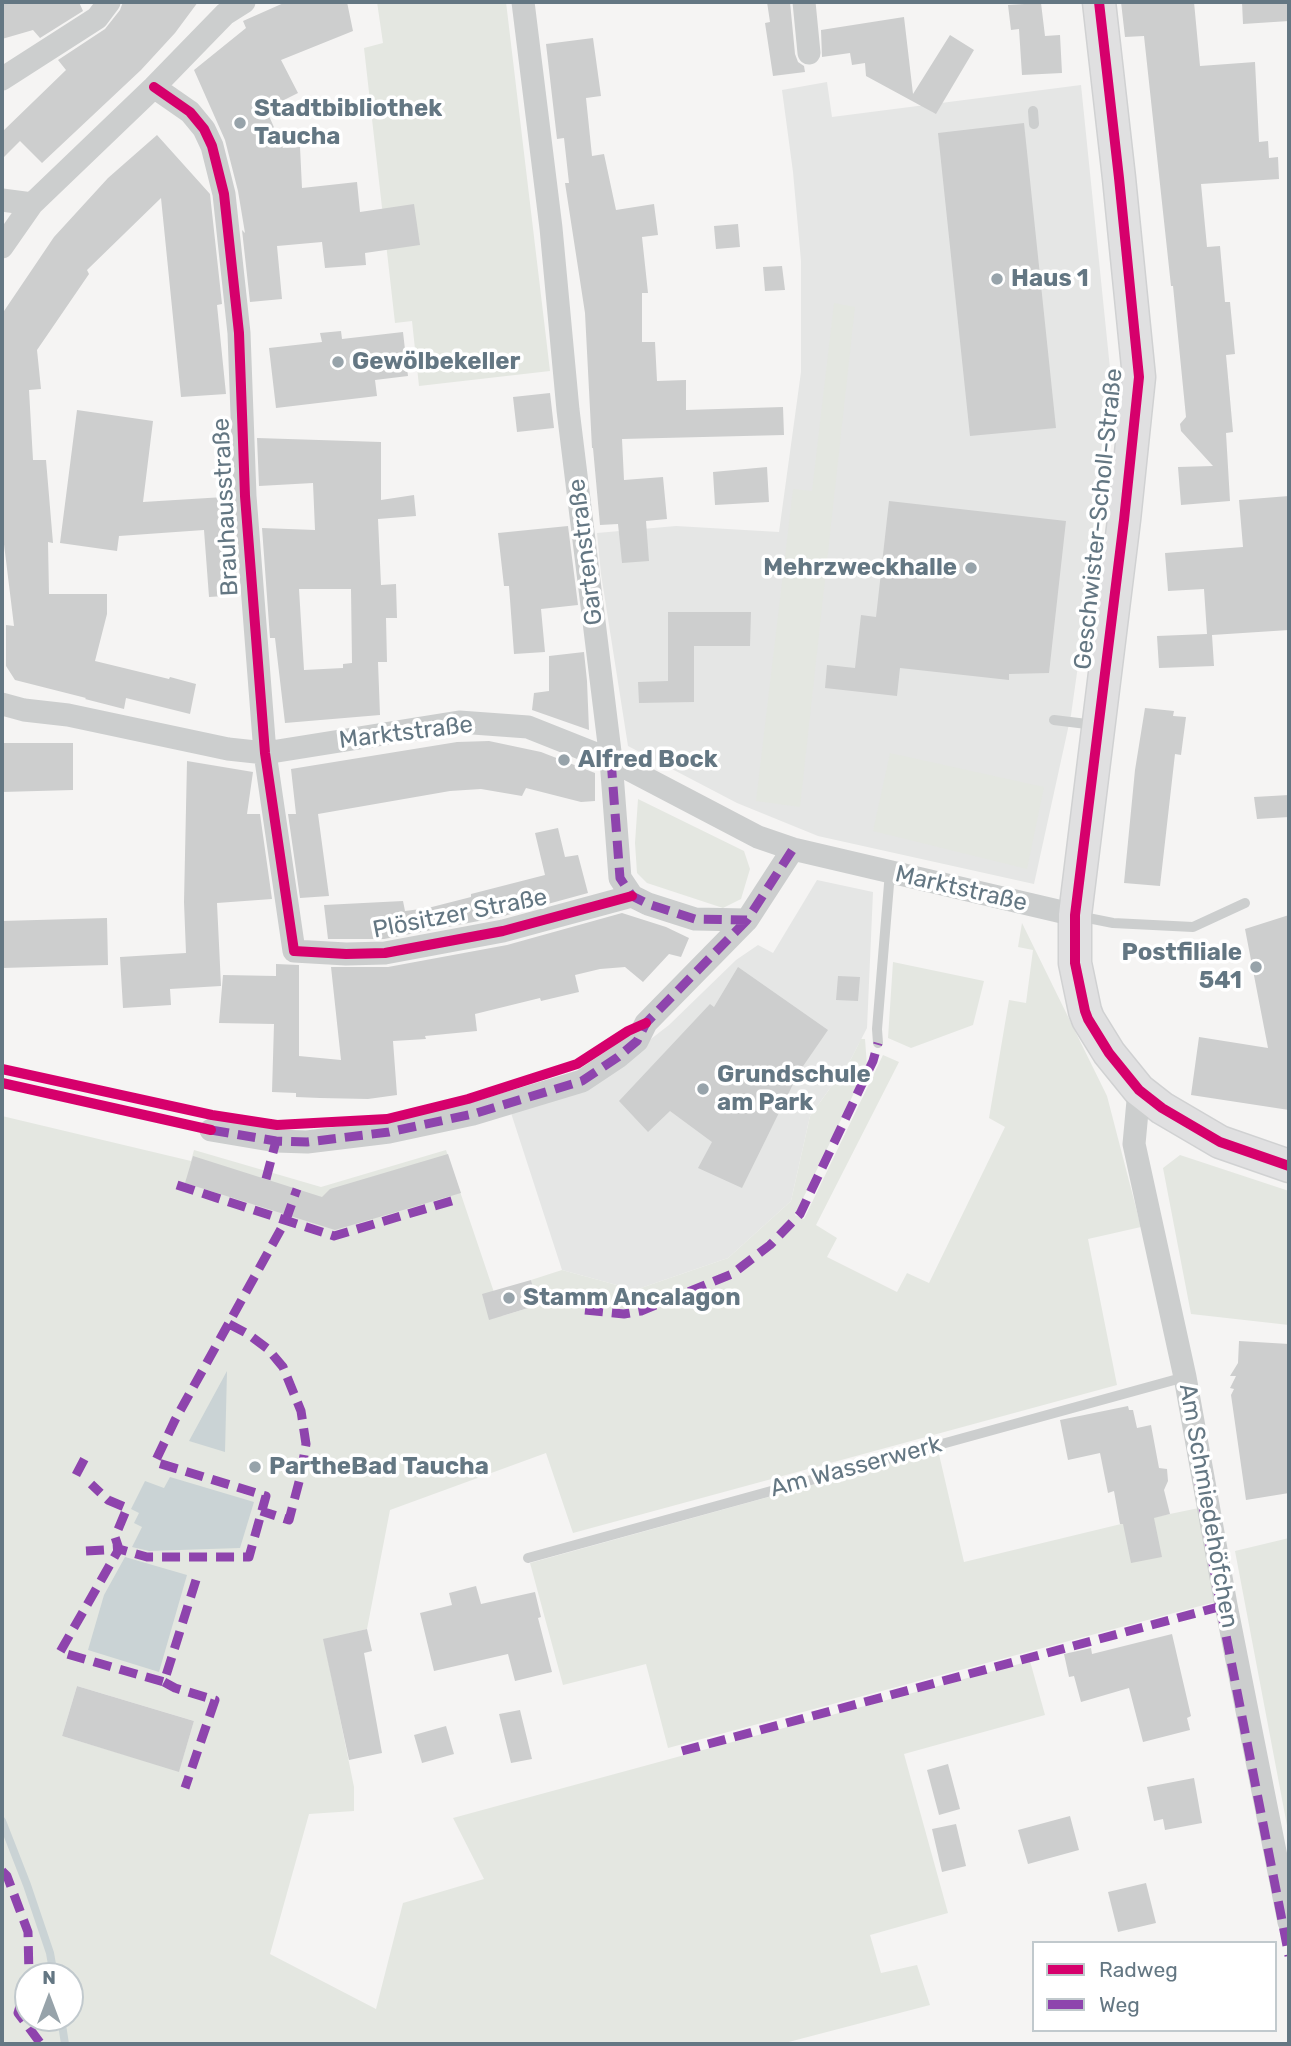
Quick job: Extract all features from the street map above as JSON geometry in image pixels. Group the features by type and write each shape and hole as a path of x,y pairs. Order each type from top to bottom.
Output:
{"street":[{"path":"2,79 97,18 109,2"},
{"path":"2,247 32,204 154,88 225,15 244,2"},
{"name":"Gartenstraße","path":"523,2 551,228 568,410 611,760 620,878 632,896"},
{"path":"804,2 809,53"},
{"name":"Geschwister-Scholl-Straße","path":"1098,2 1139,377 1075,915 1075,963 1085,1011 1109,1053 1139,1090 1162,1108 1220,1142 1289,1166"},
{"name":"Brauhausstraße","path":"154,88 190,112 204,129 212,146 224,194 239,332 245,496 265,753 294,951"},
{"path":"2,200 32,204"},
{"name":"Marktstraße","path":"2,704 24,710 68,715 228,749 265,753 459,722 528,727 611,760 758,836 793,849 1075,915"},
{"path":"211,1130 276,1141 307,1142 389,1132 473,1114 582,1081 637,1041 646,1023 747,920 793,849"},
{"path":"632,896 695,919 747,920"},
{"name":"Plösitzer Straße","path":"294,951 385,953 503,931 632,896"},
{"name":"Am Schmiedehöfchen","path":"1139,1090 1134,1143 1185,1377 1226,1605 1289,1922"}],"lane":[{"path":"1033,111 1034,124"},
{"path":"1055,720 1098,726"},
{"path":"878,1043 877,1029 892,924 890,872"},
{"path":"1075,915 1113,923 1193,927 1245,903"},
{"name":"Am Wasserwerk","path":"528,1558 1185,1377"}],"shaded area":[{"path":"377,2 506,2 550,371 419,386 412,321 395,323 364,48 383,43"},
{"path":"827,82 832,117 1081,85 1112,388 1099,517 1071,715 1034,884 818,836 737,803 628,746 597,533 676,526 779,532 801,372 801,261 782,90"},
{"path":"834,303 855,307 800,807 756,801 793,489 812,491"},
{"path":"890,753 1044,787 1027,869 873,831"},
{"path":"638,799 744,851 750,869 741,899 723,908 647,883 637,873 635,843"},
{"name":"Grundschule am Park","path":"817,880 873,892 867,1028 851,1059 810,1116 791,1201 728,1258 635,1290 562,1270 511,1113 603,1076 669,1025 736,960 758,945 773,953"},
{"path":"1022,923 1107,1096 1141,1227 1088,1239 1117,1385 573,1533 546,1453 390,1510 367,1629 324,1640 354,1787 354,1811 309,1814 270,1954 376,2009 403,1903 484,1879 453,1818 1030,1661 1045,1715 904,1754 948,1913 870,1935 881,1973 917,1965 930,2005 781,2044 2,2044 2,1116 191,1161 194,1150 321,1187 446,1150 502,1316 538,1305 531,1280 562,1270 635,1290 728,1258 791,1201 810,1116 851,1059 861,1039 865,1039 867,1066 795,1215 804,1219 883,1055 899,1062 816,1225 837,1238 827,1257 897,1292 907,1273 929,1283 1005,1127 989,1118 1009,1000 1026,1003 1033,950 1018,947","holes":["77,1686 194,1721 179,1771 62,1736"]},
{"path":"893,962 984,981 973,1025 911,1048 888,1038"},
{"path":"1180,1155 1289,1191 1289,1325 1191,1314 1163,1168"},
{"path":"227,1371 225,1452 189,1441"},
{"path":"938,1450 964,1562 1199,1508 1215,1602 668,1748 646,1664 563,1685 530,1563"},
{"path":"170,1477 254,1502 240,1548 149,1551 132,1547 142,1527 134,1523 139,1513 131,1509 145,1481 164,1488"},
{"path":"1289,1538 1289,1836 1235,1551"},
{"path":"125,1557 187,1575 159,1672 88,1650 104,1595"}],"building":[{"path":"2,2 79,2 83,11 40,38 33,30 2,39"},
{"path":"123,2 198,2 175,33 141,70 42,163 20,141 2,159 2,132 66,70 58,60 105,29"},
{"path":"286,2 347,2 353,31 281,60 298,93 266,109 283,148 300,147 302,188 357,182 360,212 414,204 420,245 365,253 366,265 325,268 322,242 277,246 282,299 250,302 242,230 245,233 238,191 225,140 194,70 246,28 243,21"},
{"path":"767,2 790,2 795,54 805,72 773,76 765,23 770,22"},
{"path":"1121,2 1194,2 1200,66 1255,62 1259,142 1268,141 1269,158 1278,157 1279,179 1201,184 1207,247 1220,246 1225,302 1230,302 1235,354 1226,355 1233,432 1226,433 1230,501 1181,505 1178,467 1213,466 1181,431 1180,424 1186,417 1144,36 1125,37"},
{"path":"1242,2 1289,2 1289,21 1243,24"},
{"path":"1041,3 1045,36 1060,35 1062,73 1022,75 1019,29 1011,30 1008,5"},
{"path":"904,17 913,94 950,35 974,50 936,114 866,76 865,63 852,65 850,53 822,57 821,30"},
{"path":"593,38 601,96 586,98 592,156 604,154 616,210 654,204 658,235 642,237 648,293 642,293 642,342 655,342 657,381 686,380 686,410 783,407 784,435 622,439 624,480 663,477 667,519 646,521 649,561 622,563 618,524 600,525 592,448 585,313 565,183 569,183 564,138 557,139 546,44"},
{"name":"Haus 1","path":"1024,123 1056,428 970,436 938,133"},
{"path":"157,135 210,194 222,304 217,305 226,394 181,397 161,198 87,270 89,274 37,350 41,389 29,390 33,460 46,460 53,543 48,542 49,594 107,594 107,614 95,661 196,684 190,714 126,698 124,709 85,699 15,680 6,666 6,625 14,626 2,528 2,314 54,237 108,178"},
{"path":"738,224 740,247 716,249 714,226"},
{"path":"782,266 785,290 765,291 763,267"},
{"name":"Gewölbekeller","path":"341,331 342,339 403,332 408,376 375,380 377,396 276,408 269,348 322,342 320,333"},
{"path":"550,393 554,428 517,432 513,397"},
{"path":"77,410 153,421 143,502 224,497 226,527 233,527 239,595 209,597 204,530 119,536 117,551 60,543"},
{"path":"257,438 381,442 381,500 414,495 416,516 378,519 381,585 396,584 397,618 386,618 387,662 378,662 380,715 285,723 275,638 270,638 262,528 315,530 313,483 259,486","holes":["299,589 351,589 352,663 343,664 343,668 304,670"]},
{"path":"767,467 769,502 715,505 713,472"},
{"path":"1289,496 1289,630 1212,635 1214,666 1159,668 1157,636 1207,634 1204,589 1168,591 1165,553 1243,547 1239,500"},
{"name":"Mehrzweckhalle","path":"889,501 1066,521 1049,673 1009,674 1009,680 900,668 897,696 825,688 827,665 855,668 861,615 876,617"},
{"path":"568,526 578,605 541,609 545,652 514,654 509,586 504,586 498,533"},
{"path":"668,612 751,612 750,646 694,646 694,702 639,703 638,682 668,681"},
{"path":"584,652 589,730 532,710 534,693 549,691 549,656"},
{"path":"1145,708 1174,711 1173,716 1186,717 1181,755 1175,754 1160,886 1124,883 1135,770"},
{"path":"489,741 541,752 595,773 595,801 581,802 526,788 522,796 481,789 450,791 318,814 329,896 300,898 288,814 296,814 291,769 457,742"},
{"path":"2,743 73,743 73,790 2,792"},
{"path":"187,761 253,772 247,814 260,814 272,899 217,903 221,986 170,989 171,1005 123,1008 120,957 186,953 184,902"},
{"path":"1289,795 1289,817 1257,819 1254,797"},
{"path":"558,828 565,857 578,855 588,893 500,917 384,939 328,939 324,905 403,901 405,911 428,908 545,875 535,833"},
{"path":"622,913 666,927 689,938 681,957 669,954 643,982 625,967 575,975 579,992 541,1001 540,998 475,1014 477,1031 393,1041 397,1095 368,1099 320,1098 272,1092 274,1024 219,1023 223,975 276,976 276,964 299,965 299,1056 341,1060 331,967 388,967 507,945"},
{"path":"1289,915 1289,1110 1191,1095 1199,1037 1268,1048 1245,929"},
{"path":"107,918 108,965 2,968 2,921"},
{"path":"738,967 828,1030 799,1072 742,1188 698,1168 712,1142 670,1111 648,1132 619,1101 710,1004 714,1007"},
{"path":"838,976 860,977 858,1001 836,1000"},
{"path":"448,1154 461,1193 335,1230 185,1183 193,1156 322,1197 330,1189"},
{"name":"Stamm Ancalagon","path":"531,1280 538,1305 489,1320 482,1294"},
{"path":"1239,1341 1289,1344 1289,1493 1246,1500 1231,1395 1234,1389 1230,1388 1236,1376 1230,1376 1238,1363"},
{"path":"1128,1406 1129,1410 1133,1410 1137,1428 1151,1425 1159,1468 1167,1469 1168,1481 1164,1490 1170,1514 1154,1518 1162,1557 1131,1563 1114,1491 1108,1493 1100,1453 1068,1460 1060,1420"},
{"path":"476,1586 481,1604 535,1592 541,1617 538,1618 552,1672 515,1681 508,1654 434,1671 420,1613 452,1605 449,1593"},
{"path":"367,1629 372,1651 364,1653 382,1753 349,1760 323,1639"},
{"path":"1172,1634 1191,1716 1187,1718 1190,1730 1143,1742 1129,1688 1081,1702 1074,1676 1069,1677 1064,1654 1091,1648 1092,1654"},
{"path":"77,1686 194,1721 179,1772 62,1736"},
{"path":"520,1710 532,1759 511,1763 499,1714"},
{"path":"446,1726 454,1754 422,1763 414,1735"},
{"path":"948,1764 960,1809 939,1815 927,1770"},
{"path":"1194,1778 1202,1823 1165,1830 1163,1819 1154,1821 1147,1787"},
{"path":"1070,1816 1079,1850 1028,1864 1018,1830"},
{"path":"956,1824 966,1866 942,1872 932,1829"},
{"path":"1146,1883 1156,1923 1118,1932 1108,1892"}],"waterway":[{"path":"2,1821 27,1885 52,1962"},
{"path":"63,2032 65,2044"}],"marked path":[{"path":"611,760 620,878 632,896 648,904 695,919 747,920 793,849"},
{"path":"211,1130 276,1141 307,1142 389,1132 473,1114 582,1081 637,1041 646,1023 747,920"},
{"path":"585,1310 624,1314 641,1311 732,1274 770,1245 800,1214 873,1061 878,1043"},
{"path":"266,1179 276,1141"},
{"path":"177,1185 334,1236 458,1199"},
{"path":"196,1580 164,1682 60,1652 119,1549 147,1557 249,1557 266,1496 155,1462 175,1420 286,1220 297,1189"},
{"path":"229,1324 268,1349 283,1367 301,1411 306,1444 289,1520 261,1511"},
{"path":"76,1475 87,1454"},
{"path":"1198,1477 1223,1620 1289,1956"},
{"path":"86,1551 119,1549 115,1537 127,1508 108,1500 91,1484"},
{"path":"682,1751 1226,1605"},
{"path":"164,1682 215,1700 185,1788"},
{"path":"2,1871 7,1876 28,1932 29,1962"},
{"path":"32,2032 41,2044"}],"cycle path":[{"path":"1099,2 1139,377 1075,915 1075,963 1088,1019 1109,1053 1139,1090 1162,1108 1220,1142 1289,1166"},
{"path":"154,87 190,112 204,129 212,146 224,194 239,333 245,496 265,753 294,951 385,953 503,931 632,896"},
{"path":"2,1069 212,1115 277,1125 387,1119 468,1099 577,1064 628,1031 646,1023"},
{"path":"2,1083 211,1130"}],"place":[{"name":"Stadtbibliothek Taucha","path":"240,123"},
{"name":"Haus 1","path":"997,279"},
{"name":"Gewölbekeller","path":"338,362"},
{"name":"Mehrzweckhalle","path":"971,568"},
{"name":"Alfred Bock","path":"564,760"},
{"name":"Postfiliale 541","path":"1256,967"},
{"name":"Grundschule am Park","path":"703,1089"},
{"name":"Stamm Ancalagon","path":"509,1298"},
{"name":"PartheBad Taucha","path":"255,1467"}]}
